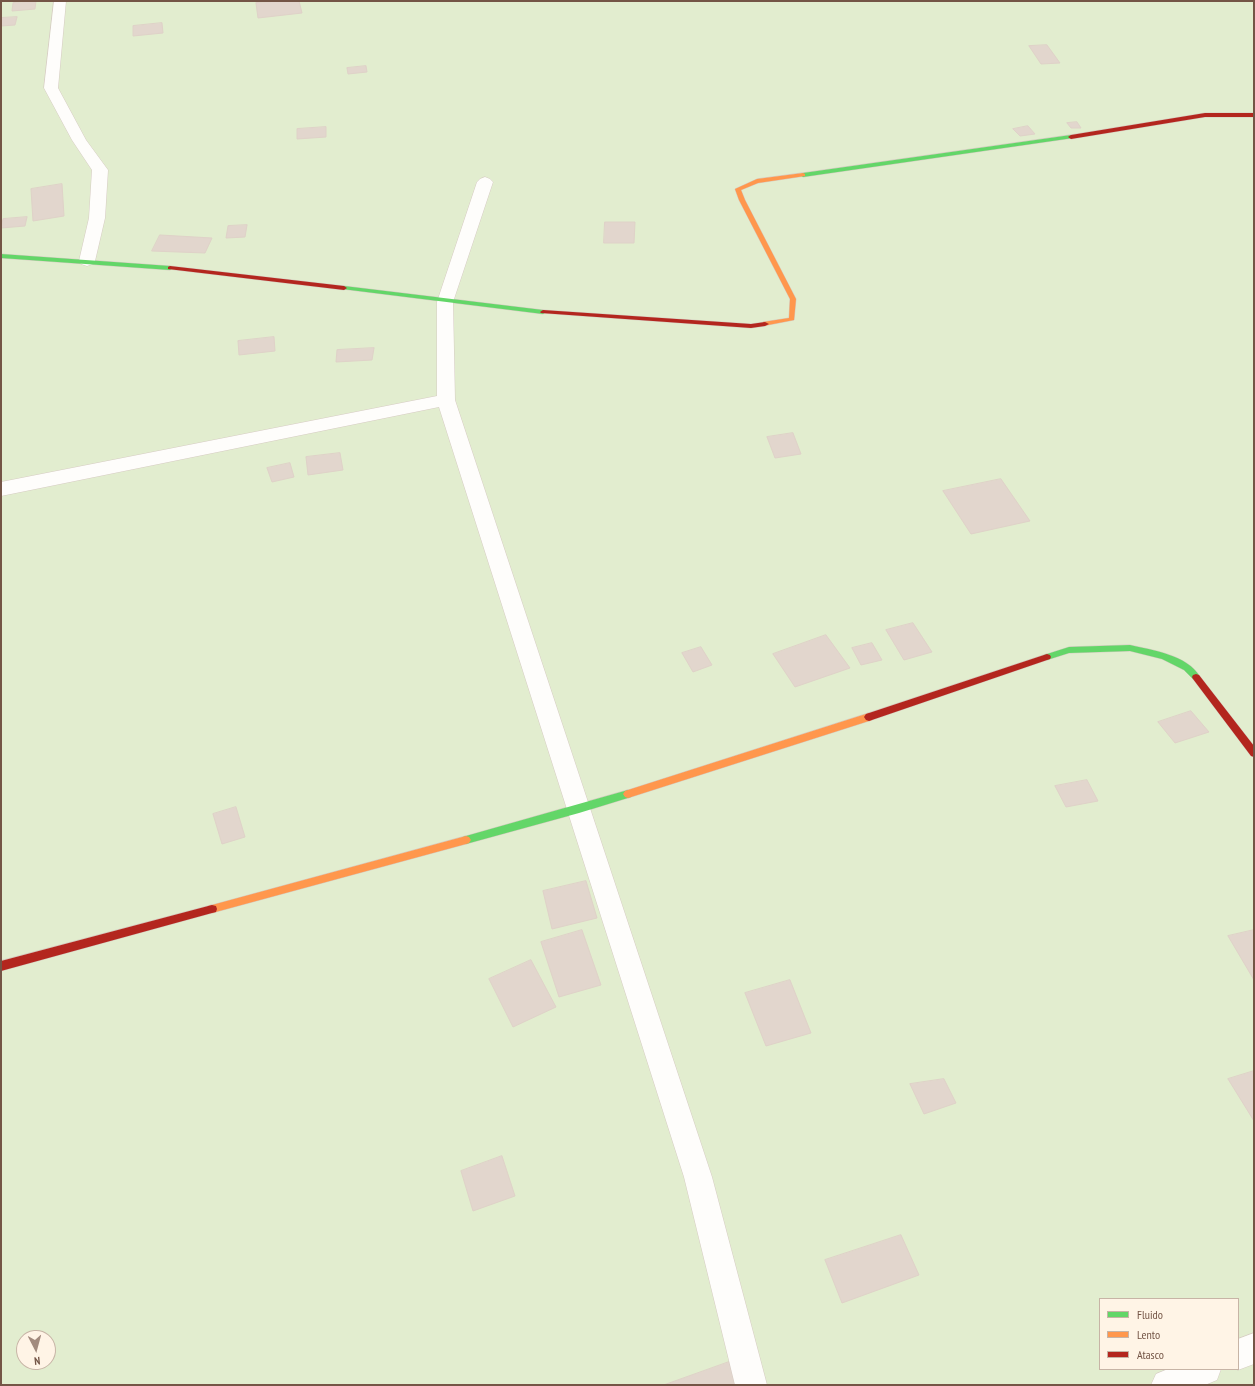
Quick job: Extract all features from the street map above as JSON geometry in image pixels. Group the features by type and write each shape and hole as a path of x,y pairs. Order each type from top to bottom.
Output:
{"street":[{"path":"60,1 51,88 79,140 100,170 97,218 86,261"},
{"path":"1,256 195,270 525,311 751,326 792,319 793,299 742,200 738,189 757,181 1026,144 1205,115 1254,115"},
{"path":"485,182 445,302 446,400 698,1177 751,1385"},
{"path":"1,489 446,400"},
{"path":"1,966 579,809 836,728 1069,650 1130,648 1164,656 1187,668 1202,683 1254,753"},
{"path":"1239,1355 1254,1348"},
{"path":"1167,1385 1204,1370"}],"green space":[{"path":"1,1 1254,1 1254,1385 1,1385"}],"building":[{"path":"36,1 35,9 12,11 13,3"},
{"path":"299,1 302,13 258,18 256,3"},
{"path":"17,17 15,25 1,26 1,18"},
{"path":"162,23 163,33 133,36 133,26"},
{"path":"1047,45 1060,63 1041,64 1029,46"},
{"path":"366,66 367,72 348,74 347,68"},
{"path":"1077,122 1081,128 1071,128 1067,123"},
{"path":"1028,126 1035,134 1020,136 1013,129"},
{"path":"326,127 326,137 297,139 297,129"},
{"path":"62,184 64,216 33,221 31,189"},
{"path":"27,217 25,226 1,228 3,219"},
{"path":"605,222 635,222 634,243 604,243"},
{"path":"247,225 245,237 226,238 228,226"},
{"path":"160,235 212,238 205,253 152,251"},
{"path":"274,337 275,351 239,355 238,341"},
{"path":"374,348 372,360 336,362 337,350"},
{"path":"793,433 801,454 775,458 767,437"},
{"path":"340,453 343,470 308,475 306,457"},
{"path":"290,463 294,477 272,482 267,468"},
{"path":"1001,479 1030,521 971,534 943,491"},
{"path":"913,623 932,652 904,660 886,630"},
{"path":"826,635 850,668 795,687 773,654"},
{"path":"872,643 882,660 861,665 852,648"},
{"path":"701,647 712,665 693,672 682,653"},
{"path":"1191,711 1209,732 1175,743 1158,722"},
{"path":"1087,780 1098,801 1066,807 1055,786"},
{"path":"236,807 245,837 222,844 213,814"},
{"path":"586,881 597,918 552,929 543,891"},
{"path":"582,930 601,985 559,997 541,942"},
{"path":"1254,930 1254,980 1228,936"},
{"path":"531,960 556,1007 513,1027 489,979"},
{"path":"790,980 811,1033 766,1046 745,993"},
{"path":"1254,1071 1254,1121 1228,1079"},
{"path":"944,1079 956,1103 924,1114 910,1084"},
{"path":"502,1156 515,1196 473,1211 461,1171"},
{"path":"901,1235 919,1275 842,1303 825,1260"},
{"path":"729,1362 737,1385 664,1385"}],"traffic: fast":[{"path":"803,175 1071,137"},
{"path":"1,256 170,268"},
{"path":"344,288 543,312"},
{"path":"1047,657 1069,650 1130,648 1164,656 1187,668 1196,677"},
{"path":"466,840 628,794"}],"traffic: slow":[{"path":"765,324 792,319 793,299 742,200 738,189 757,181 803,175"},
{"path":"628,794 869,717"},
{"path":"212,909 466,840"}],"traffic: jam":[{"path":"1071,137 1205,115 1254,115"},
{"path":"170,268 344,288"},
{"path":"543,312 751,326 765,324"},
{"path":"869,717 1047,657"},
{"path":"1196,677 1254,753"},
{"path":"1,966 212,909"}]}
